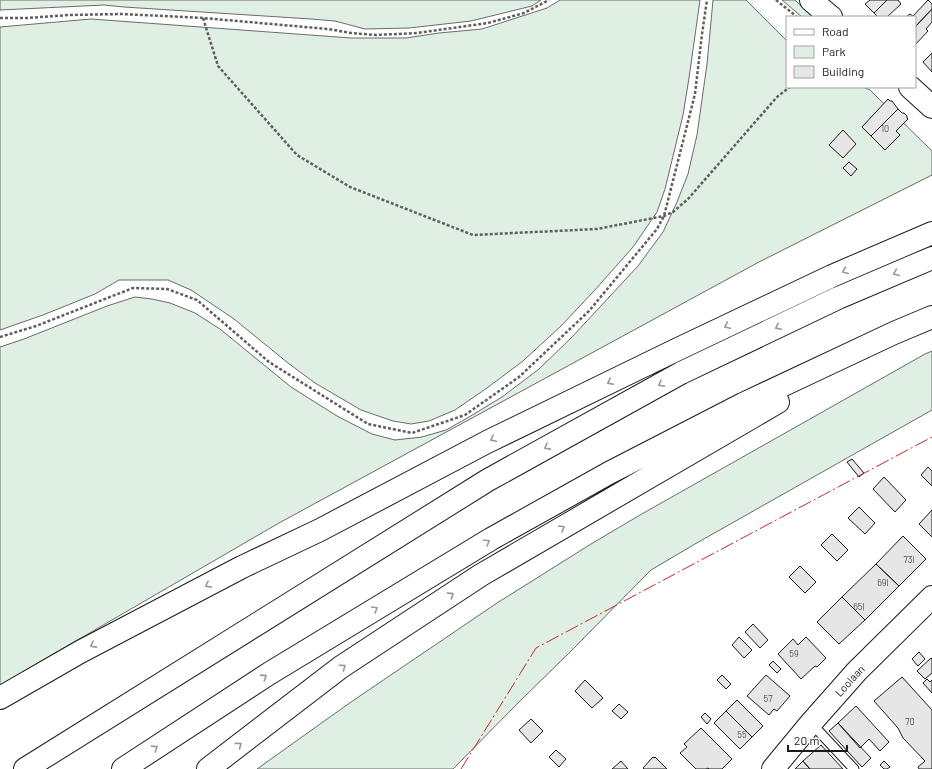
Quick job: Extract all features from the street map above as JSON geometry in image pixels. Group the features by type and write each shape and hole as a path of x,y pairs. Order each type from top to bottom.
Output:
{"main road":[{"path":"811,0 830,16"},
{"path":"911,88 932,106"},
{"path":"0,698 94,645 242,567 320,530 486,442 832,276 932,233"},
{"path":"25,769 488,480 681,373 838,298 932,258"},
{"path":"123,769 270,673 491,539 609,473 729,411 894,333 932,317"},
{"path":"208,769 341,667 481,575 894,333"},
{"name":"Loolaan","path":"773,769 857,671 932,597"}],"lane":[{"path":"811,723 854,769"}],"path":[{"path":"0,18 122,14 203,18 328,29 351,33 417,33 488,23 524,13 550,0"},
{"path":"0,337 36,326 133,288 167,289 197,300 269,362 368,424 412,433 465,415 519,377 589,311 657,229 664,216 695,94 707,0"},
{"path":"776,0 796,16"},
{"path":"203,18 218,66 297,156 350,187 473,235 598,229 664,216 673,212 688,200 777,97 789,88"}],"green space":[{"path":"0,0 541,0 532,6 471,21 409,28 365,29 335,21 104,5 0,10"},
{"path":"560,0 700,0 683,115 665,189 657,212 633,247 561,326 523,361 455,410 429,421 411,424 393,421 361,410 315,383 234,319 191,290 168,280 119,280 95,294 43,315 0,330 0,27 91,19 351,38 406,38 482,29 547,8"},
{"path":"713,0 746,0 786,40 786,88 865,88 870,90 932,151 932,175 759,262 279,523 0,685 0,347 107,306 135,297 152,299 170,303 195,313 220,329 291,387 337,416 372,434 395,440 422,437 446,430 502,397 539,369 572,337 638,266 663,232 688,174 697,135 707,64"},
{"path":"782,0 795,0 812,16 801,16"},
{"path":"932,351 932,410 651,570 453,769 257,769 351,702 497,603 591,544"}],"building":[{"path":"870,0 887,0 874,13 865,4"},
{"path":"887,0 898,0 901,4 888,16 877,16 874,13"},
{"path":"928,0 932,4 932,9 916,26 916,16 913,16"},
{"path":"932,9 932,22 926,29 928,31 916,44 916,26"},
{"path":"932,53 932,72 923,62"},
{"path":"888,99 892,101 898,109 871,136 862,127"},
{"path":"898,109 907,116 908,119 896,131 900,135 885,150 871,136"},
{"path":"843,130 856,144 843,158 829,145"},
{"path":"849,162 857,169 851,176 843,168"},
{"path":"852,459 864,473 859,477 847,462"},
{"path":"928,467 932,471 932,486 921,475"},
{"path":"884,477 906,500 895,512 873,489"},
{"path":"859,507 875,523 865,534 848,518"},
{"path":"932,510 932,537 919,524"},
{"path":"832,534 848,550 837,561 821,545"},
{"path":"903,536 926,559 899,586 876,564"},
{"path":"876,564 899,586 865,620 842,597"},
{"path":"800,566 816,582 805,593 789,577"},
{"path":"842,597 865,620 839,644 817,622"},
{"path":"753,624 768,640 760,648 745,632"},
{"path":"739,637 752,650 744,658 732,645"},
{"path":"806,637 826,658 801,679 778,654 793,639 798,645"},
{"path":"919,652 925,659 918,666 912,659"},
{"path":"931,658 932,673 925,679 917,671"},
{"path":"773,661 781,669 777,673 769,665"},
{"path":"722,675 731,684 726,689 717,680"},
{"path":"766,675 790,696 777,711 774,709 769,715 747,696"},
{"path":"902,677 932,710 932,769 919,769 918,767 925,761 903,738 898,728 874,701"},
{"path":"927,679 930,682 932,680 932,693 923,683"},
{"path":"585,680 603,698 592,708 575,691"},
{"path":"737,700 763,726 752,737 726,711"},
{"path":"619,704 628,712 621,719 612,711"},
{"path":"856,706 889,742 880,751 869,739 860,748 838,723"},
{"path":"726,711 752,737 740,749 714,723"},
{"path":"705,713 711,719 707,724 701,717"},
{"path":"531,719 543,731 531,743 519,730"},
{"path":"838,723 871,758 862,767 829,731"},
{"path":"701,728 732,759 722,769 696,769 680,753 687,747 684,744"},
{"path":"821,745 843,769 810,769 803,761"},
{"path":"556,750 566,759 559,767 549,757"},
{"path":"653,757 655,757 667,769 644,769 643,768"},
{"path":"621,761 628,769 612,769"},
{"path":"803,761 810,769 795,769"},
{"path":"884,761 890,767 887,769 884,769 880,765"}],"power":[{"path":"461,769 536,648 932,437"}]}
